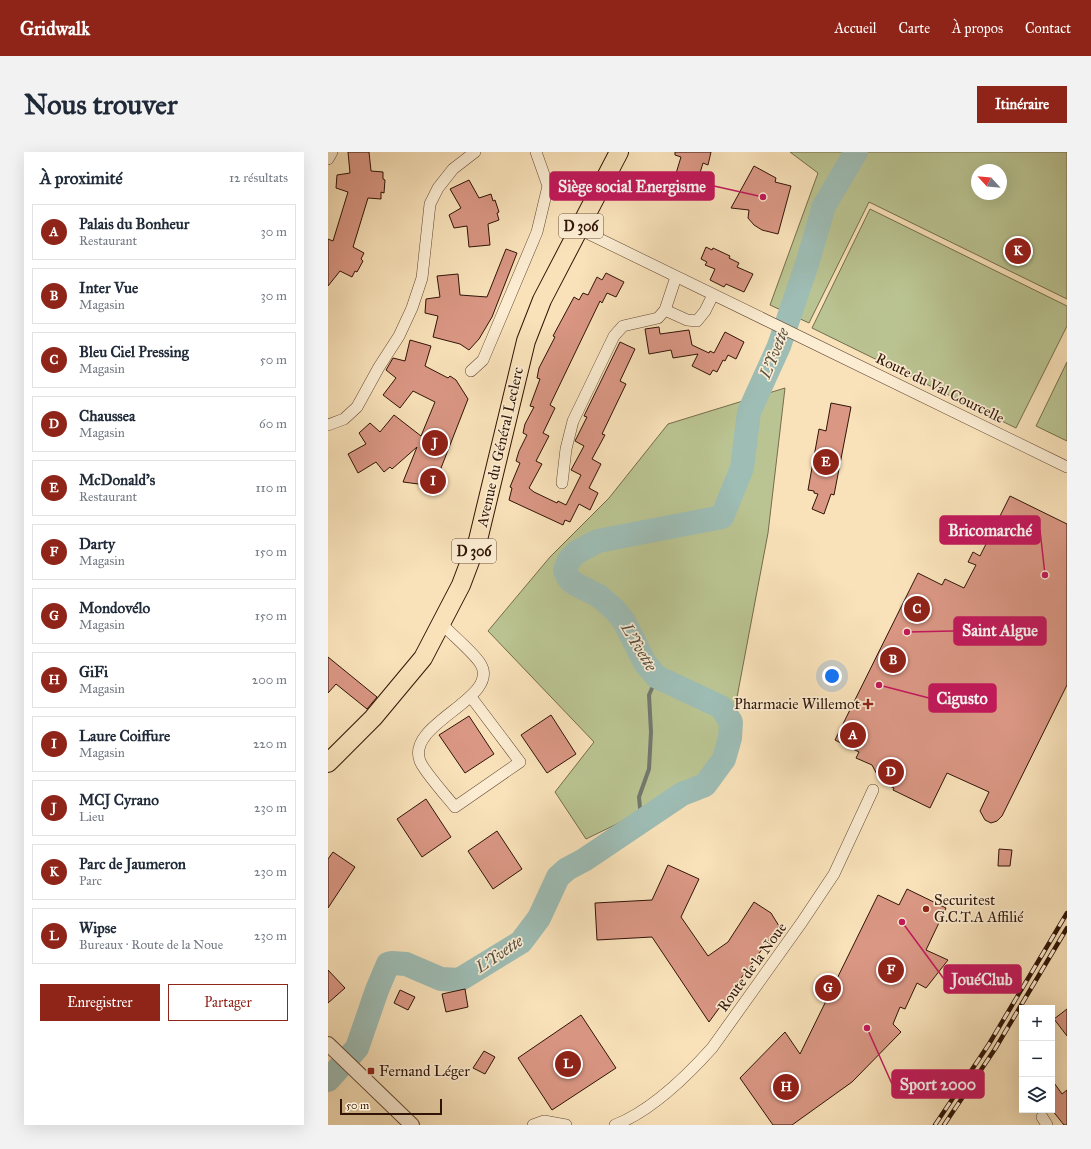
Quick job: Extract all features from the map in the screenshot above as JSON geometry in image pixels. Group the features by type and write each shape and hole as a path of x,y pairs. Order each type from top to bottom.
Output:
{"main road":[{"name":"Avenue du Général Leclerc","path":"328,763 373,718 423,658 461,585 478,540 526,341 542,300 619,152"}],"street":[{"path":"328,159 332,152"},
{"path":"328,425 344,419 357,407 379,367 399,336 412,308 422,278 430,204 438,188 453,169 475,152"},
{"path":"471,371 483,360 537,232 548,186 536,152"},
{"path":"579,229 713,295 706,311 697,321 687,320 665,310"},
{"path":"562,483 566,449 573,421 614,336 623,326 658,318 665,310 676,277"},
{"name":"Route du Val Courcelle","path":"713,295 1067,467"},
{"path":"442,624 481,664 483,674 471,697 432,727 423,738 419,751 420,761 455,807 520,762 471,697"},
{"name":"Route de la Noue","path":"615,1125 627,1120 673,1088 696,1067 712,1048 802,922 834,874 872,790"},
{"path":"328,1044 412,1125"},
{"path":"533,1125 544,1121 566,1125"}],"green space":[{"path":"790,152 1067,152 1067,299 869,202 809,323 770,305 818,173"},
{"path":"870,209 1067,306 1067,326 1016,428 812,328"},
{"path":"1067,362 1067,441 1036,426"},
{"path":"785,388 768,533 731,729 695,786 586,839 555,792 594,742 488,631 550,557 609,498 668,424"}],"building":[{"path":"348,152 369,152 371,171 383,172 383,179 385,180 384,193 381,192 381,199 368,198 353,247 364,253 361,259 363,261 357,272 355,271 352,277 340,271 328,286 328,239 333,241 348,192 336,188 337,175 350,173"},
{"path":"675,152 711,152 708,165 703,163 696,186 674,180 681,157 675,155"},
{"path":"754,166 776,178 775,182 791,186 778,234 762,230 754,225 748,218 749,210 731,208"},
{"path":"469,180 479,198 491,194 493,201 495,200 499,212 497,213 499,220 488,224 490,245 469,247 467,226 454,228 449,215 461,208 450,189"},
{"path":"706,247 712,250 713,248 730,256 729,258 739,263 737,267 753,274 744,292 726,284 724,287 710,280 715,269 705,265 707,262 701,259"},
{"path":"506,249 517,253 492,317 479,339 469,350 460,344 433,337 438,316 425,313 426,299 440,297 437,276 458,274 460,295 487,297"},
{"path":"606,273 624,282 616,297 607,293 602,303 600,301 550,405 555,408 543,433 549,436 536,461 542,464 529,488 534,492 557,503 558,501 566,505 581,475 571,470 584,446 575,441 587,417 584,416 620,342 635,349 620,381 626,384 602,434 605,435 592,459 601,464 589,488 598,493 590,510 579,504 570,522 565,520 563,525 509,500 512,488 510,487 520,463 516,461 519,451 527,435 523,433 525,424 534,407 530,406 540,379 537,378 539,368 555,337 553,336 574,297 579,300 583,293 588,295 597,277 602,280"},
{"path":"659,327 660,334 689,330 692,345 709,353 710,351 714,353 725,332 744,342 736,359 728,355 725,361 723,360 717,372 713,370 710,375 692,366 698,354 673,358 671,350 649,354 645,329"},
{"path":"410,340 431,346 425,366 448,378 450,376 456,380 468,399 434,486 403,482 417,447 392,469 390,467 384,472 376,462 358,473 348,454 366,444 359,433 370,423 380,432 394,415 421,436 435,402 413,391 400,408 383,395 396,378 386,370 393,358 405,361"},
{"path":"831,403 851,407 834,495 831,494 824,514 812,509 818,494 814,493 814,491 808,490 819,429 826,431"},
{"path":"1010,496 1067,524 1067,685 1002,816 997,821 991,823 985,820 980,811 989,792 947,773 930,808 893,790 894,788 881,782 872,765 856,758 859,752 835,740 918,573 942,585 945,579 964,588 976,565 968,562 973,552 980,556"},
{"path":"328,657 377,697 367,709 336,684 328,693"},
{"path":"551,715 576,754 547,773 521,735"},
{"path":"469,716 494,754 465,773 439,735"},
{"path":"426,799 451,837 422,857 397,819"},
{"path":"497,831 522,869 493,889 468,851"},
{"path":"999,849 1012,850 1010,866 998,866"},
{"path":"333,852 355,867 328,908 328,859"},
{"path":"668,865 699,879 681,917 708,956 728,942 754,902 771,913 779,926 709,1022 652,937 597,940 595,903 652,900"},
{"path":"907,889 946,908 926,950 948,960 926,988 917,983 905,1009 900,1007 893,1024 901,1032 852,1082 792,1125 773,1125 740,1078 785,1032 800,1054 878,895 899,905"},
{"path":"328,970 345,988 328,1003"},
{"path":"465,989 468,1007 446,1012 442,994"},
{"path":"400,990 415,997 408,1010 394,1003"},
{"path":"1067,1009 1067,1036 1055,1020 1055,1018"},
{"path":"581,1015 616,1068 552,1110 518,1058"},
{"path":"484,1051 495,1057 485,1074 473,1068"},
{"path":"1055,1084 1062,1094 1067,1090 1067,1125 1064,1125 1054,1113"}],"waterway":[{"name":"L'Yvette","path":"328,1080 357,1048 377,990 388,964 406,964 441,979 459,980 521,942 539,918 558,877 567,869 584,860 682,794 705,785 724,759 730,738 731,722 721,707 657,677 645,663 624,621 615,610 599,596 575,584 569,579 565,570 569,560 577,552 598,541 722,517 742,468 749,412 779,346 807,264 824,206 856,152"},
{"path":"645,817 640,808 639,797 649,769 651,732 649,695 657,677"}],"railway":[{"path":"935,1125 989,1044 1067,913"},
{"path":"944,1125 995,1049 1067,928"}],"place":[{"name":"Siège social Energisme","path":"763,197"},
{"name":"Parc de Jaumeron","path":"1018,251"},
{"name":"MCJ Cyrano","path":"435,443"},
{"name":"McDonald's","path":"826,462"},
{"name":"Laure Coiffure","path":"433,481"},
{"name":"Bricomarché","path":"1045,575"},
{"name":"Bleu Ciel Pressing","path":"917,609"},
{"name":"Saint Algue","path":"907,632"},
{"name":"Inter Vue","path":"893,660"},
{"name":"Cigusto","path":"879,685"},
{"name":"Pharmacie Willemot","path":"868,704"},
{"name":"Palais du Bonheur","path":"853,735"},
{"name":"Chaussea","path":"891,772"},
{"name":"Securitest G.C.T.A Affilié","path":"926,909"},
{"name":"JouéClub","path":"902,922"},
{"name":"Darty","path":"891,970"},
{"name":"Mondovélo","path":"828,988"},
{"name":"Sport 2000","path":"867,1028"},
{"name":"Wipse","path":"568,1064"},
{"name":"Fernand Léger","path":"371,1071"},
{"name":"GiFi","path":"786,1087"}]}
